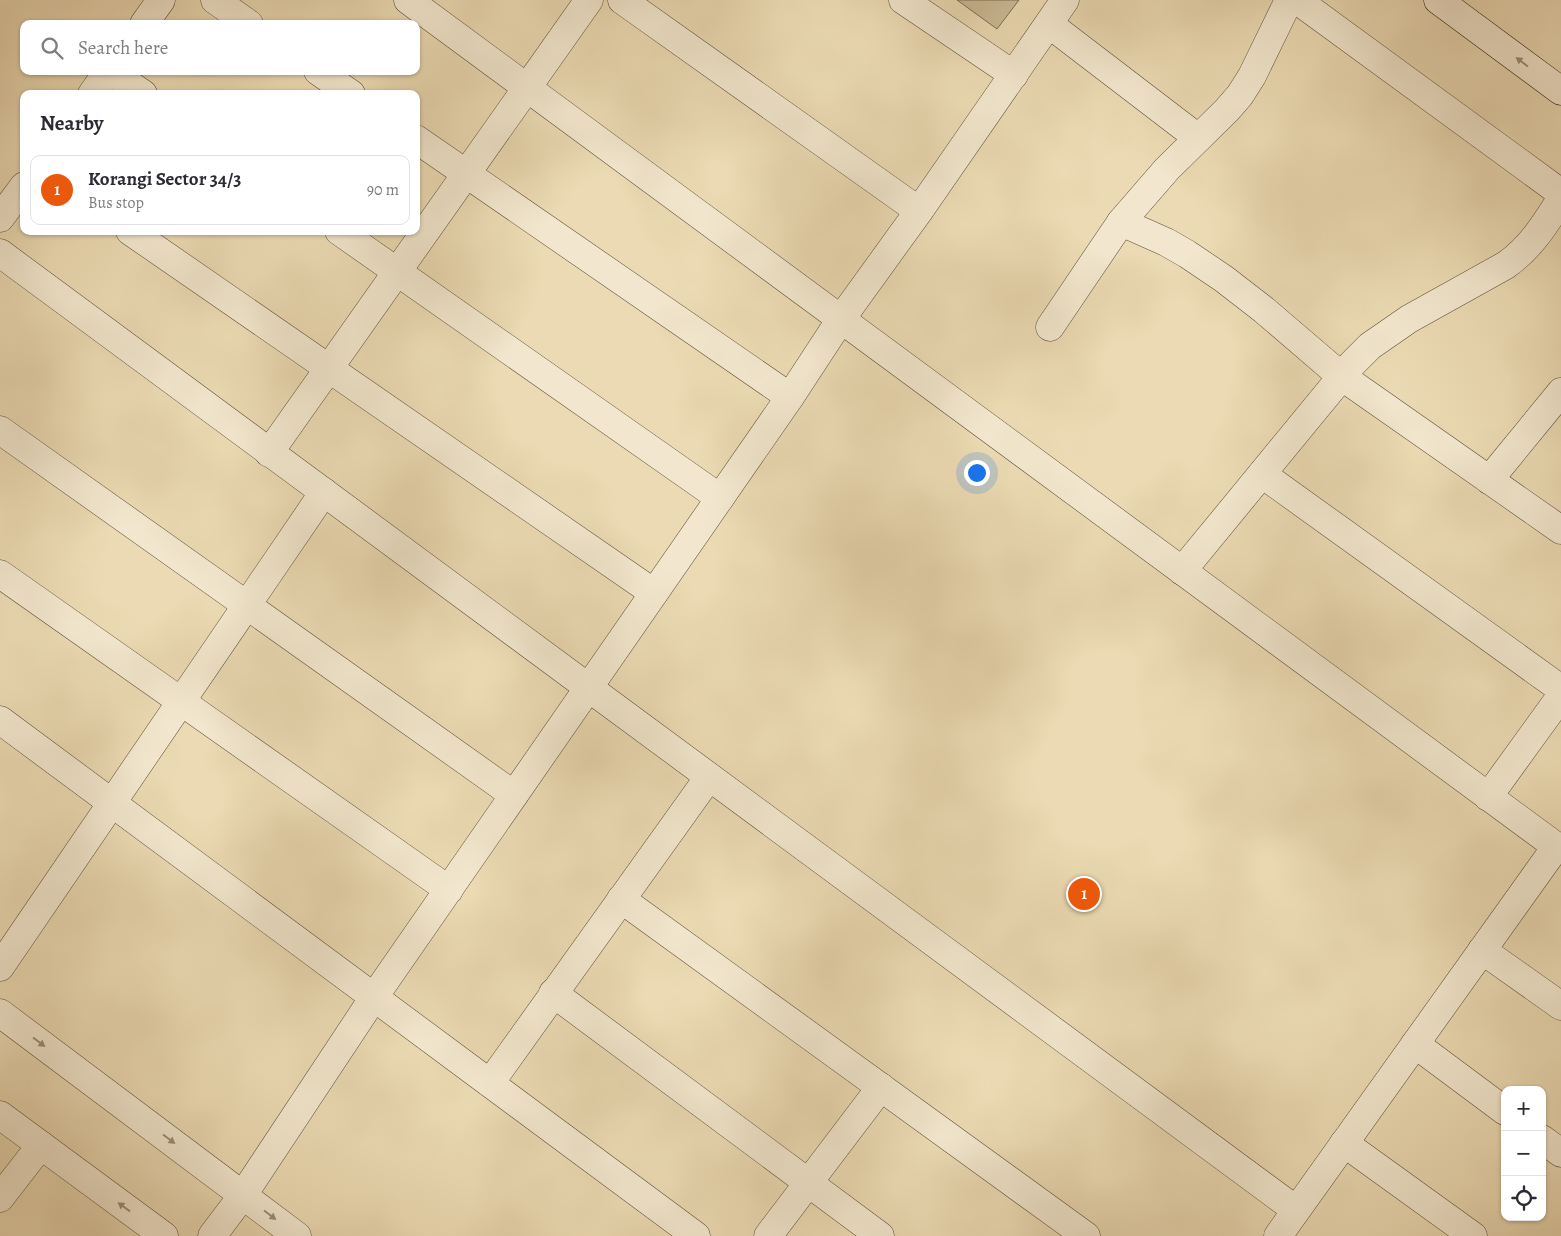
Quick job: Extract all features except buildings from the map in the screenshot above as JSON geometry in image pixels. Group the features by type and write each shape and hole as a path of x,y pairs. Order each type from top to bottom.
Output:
{"street":[{"path":"147,20 161,0"},
{"path":"215,0 243,20"},
{"path":"408,0 1558,848 1482,950 1280,1235"},
{"path":"270,453 589,0"},
{"path":"622,0 919,211"},
{"path":"903,0 1014,75"},
{"path":"212,1236 243,1195 374,997 790,397 840,319 919,211 1066,0"},
{"path":"1050,327 1121,222 1167,169 1240,95 1252,76 1289,0"},
{"path":"1297,0 1561,193"},
{"path":"1438,0 1561,91"},
{"path":"1049,24 1198,138"},
{"path":"95,90 106,75"},
{"path":"115,75 136,90"},
{"path":"324,75 345,90"},
{"path":"420,142 790,397"},
{"path":"0,218 20,191"},
{"path":"1182,571 1341,376 1370,346 1409,319 1506,266 1535,239 1561,200"},
{"path":"1121,222 1166,242 1224,279 1264,310 1341,376 1561,530"},
{"path":"136,235 654,593"},
{"path":"345,235 720,498"},
{"path":"0,254 1296,1210"},
{"path":"1489,480 1561,392"},
{"path":"0,430 514,796"},
{"path":"1262,474 1561,689"},
{"path":"0,967 324,492"},
{"path":"0,574 448,890"},
{"path":"1488,797 1561,696"},
{"path":"0,720 696,1236"},
{"path":"490,1083 709,777"},
{"path":"621,899 1086,1236"},
{"path":"1482,950 1561,1006"},
{"path":"553,993 880,1236"},
{"path":"0,1013 297,1236"},
{"path":"1415,1044 1501,1108"},
{"path":"768,1236 881,1087"},
{"path":"0,1115 164,1236"},
{"path":"1546,1142 1561,1153"},
{"path":"1344,1143 1473,1236"},
{"path":"0,1198 41,1145"}],"shaded area":[{"path":"957,0 1019,0 997,29"}],"place":[{"name":"Korangi Sector 34/3","path":"1084,894"}]}
